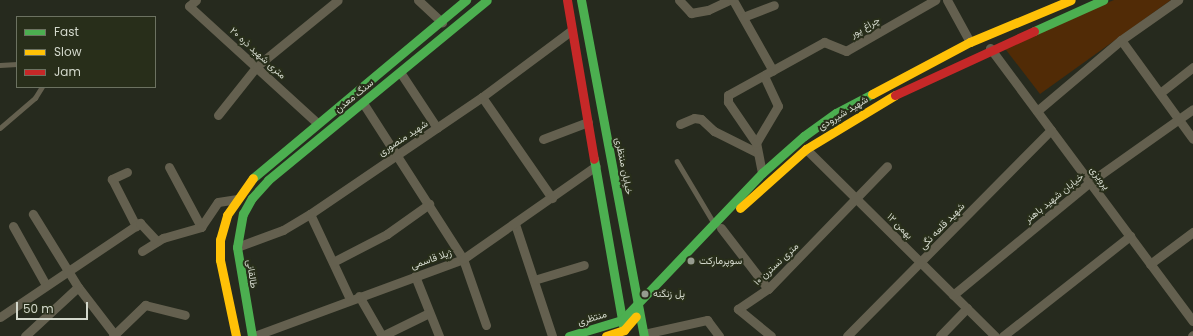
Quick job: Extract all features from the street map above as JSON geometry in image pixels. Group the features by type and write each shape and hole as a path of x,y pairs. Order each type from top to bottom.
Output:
{"main road":[{"name":"سنگ معدن","path":"236,336 220,260 220,240 227,216 236,199 257,174 317,123 442,22 466,0"},
{"name":"سنگ معدن","path":"243,214 259,188 487,0"},
{"path":"567,0 624,333"},
{"name":"خیابان منتظری","path":"581,0 644,335"},
{"name":"شهید شیرودی","path":"639,307 717,225 762,173 804,136 836,113 970,42 1070,0"},
{"name":"شهید شیرودی","path":"717,225 806,149 912,85 990,48 1103,0"},
{"name":"طالقانی","path":"243,214 237,247 253,336"},
{"path":"622,320 639,307"},
{"path":"624,333 639,307"},
{"name":"منتظری","path":"569,336 622,320"},
{"name":"منتظری","path":"606,336 624,333"}],"street":[{"name":"۲۰ متری شهید ذره","path":"196,0 189,6 257,66 317,123"},
{"path":"218,115 257,66 338,0"},
{"path":"418,0 442,22"},
{"path":"679,0 691,13 708,10 729,0"},
{"path":"733,0 773,71"},
{"name":"چراغ پور","path":"756,147 726,99 824,42 846,51 935,0"},
{"path":"947,0 970,42"},
{"path":"1037,110 1121,40 1178,0"},
{"path":"743,17 774,4"},
{"name":"شهید منصوری","path":"237,247 283,230 310,214 438,128 572,30"},
{"path":"1121,40 1193,138"},
{"name":"پرویزی","path":"990,48 1193,321"},
{"path":"1160,93 1193,67"},
{"path":"400,72 438,128"},
{"path":"762,173 756,147 778,106 764,76"},
{"path":"482,97 552,198"},
{"path":"363,103 463,259 486,325"},
{"name":"خیابان شهید باهنر","path":"954,295 1090,182 1193,109"},
{"path":"680,124 694,118 701,119 714,131 756,147"},
{"path":"543,139 588,122"},
{"name":"شهید قلعه نگی","path":"847,336 921,263 1051,130"},
{"name":"۱۲ بهمن","path":"806,149 995,336"},
{"name":"ژیلا قاسمی","path":"253,336 463,259 596,166"},
{"name":"۱۰ متری نسترن","path":"771,336 738,309 768,289 857,200 887,166"},
{"path":"169,168 201,227"},
{"path":"127,172 112,179 136,226"},
{"path":"142,251 157,241 201,227 218,202 236,199"},
{"path":"333,262 387,234 429,204"},
{"path":"33,214 66,270 113,335 144,305 185,315"},
{"path":"310,214 333,262 355,298 382,336 429,313"},
{"path":"0,317 66,270 136,226 143,223 157,241"},
{"path":"514,224 552,336"},
{"path":"717,225 768,289"},
{"path":"13,226 46,285"},
{"path":"1150,264 1193,232"},
{"path":"1003,336 1130,236"},
{"path":"534,280 584,265"},
{"path":"415,276 439,336"},
{"path":"25,336 78,287"},
{"path":"940,336 966,308"},
{"path":"644,335 707,320 719,336"}],"lane":[{"path":"0,65 16,64"},
{"path":"0,128 35,98 41,88"},
{"path":"677,161 717,225"}],"shaded area":[{"path":"1114,0 1171,0 1040,94 1003,46"}],"traffic: fast":[{"path":"253,178 466,0"},
{"path":"252,336 237,247 243,214 252,198 268,180 487,0"},
{"path":"581,0 644,336"},
{"path":"1034,31 1103,0"},
{"path":"569,336 622,320 762,173 804,136 836,113 872,94"},
{"path":"594,159 623,325"}],"traffic: slow":[{"path":"872,94 970,42 1071,0"},
{"path":"740,208 806,149 895,95"},
{"path":"236,336 220,260 220,240 227,215 253,178"},
{"path":"606,336 624,330 636,316"}],"traffic: jam":[{"path":"567,0 594,159"},
{"path":"895,95 1034,31"}],"place":[{"name":"سوپرمارکت","path":"691,261"},
{"name":"پل زنگنه","path":"645,294"}]}
